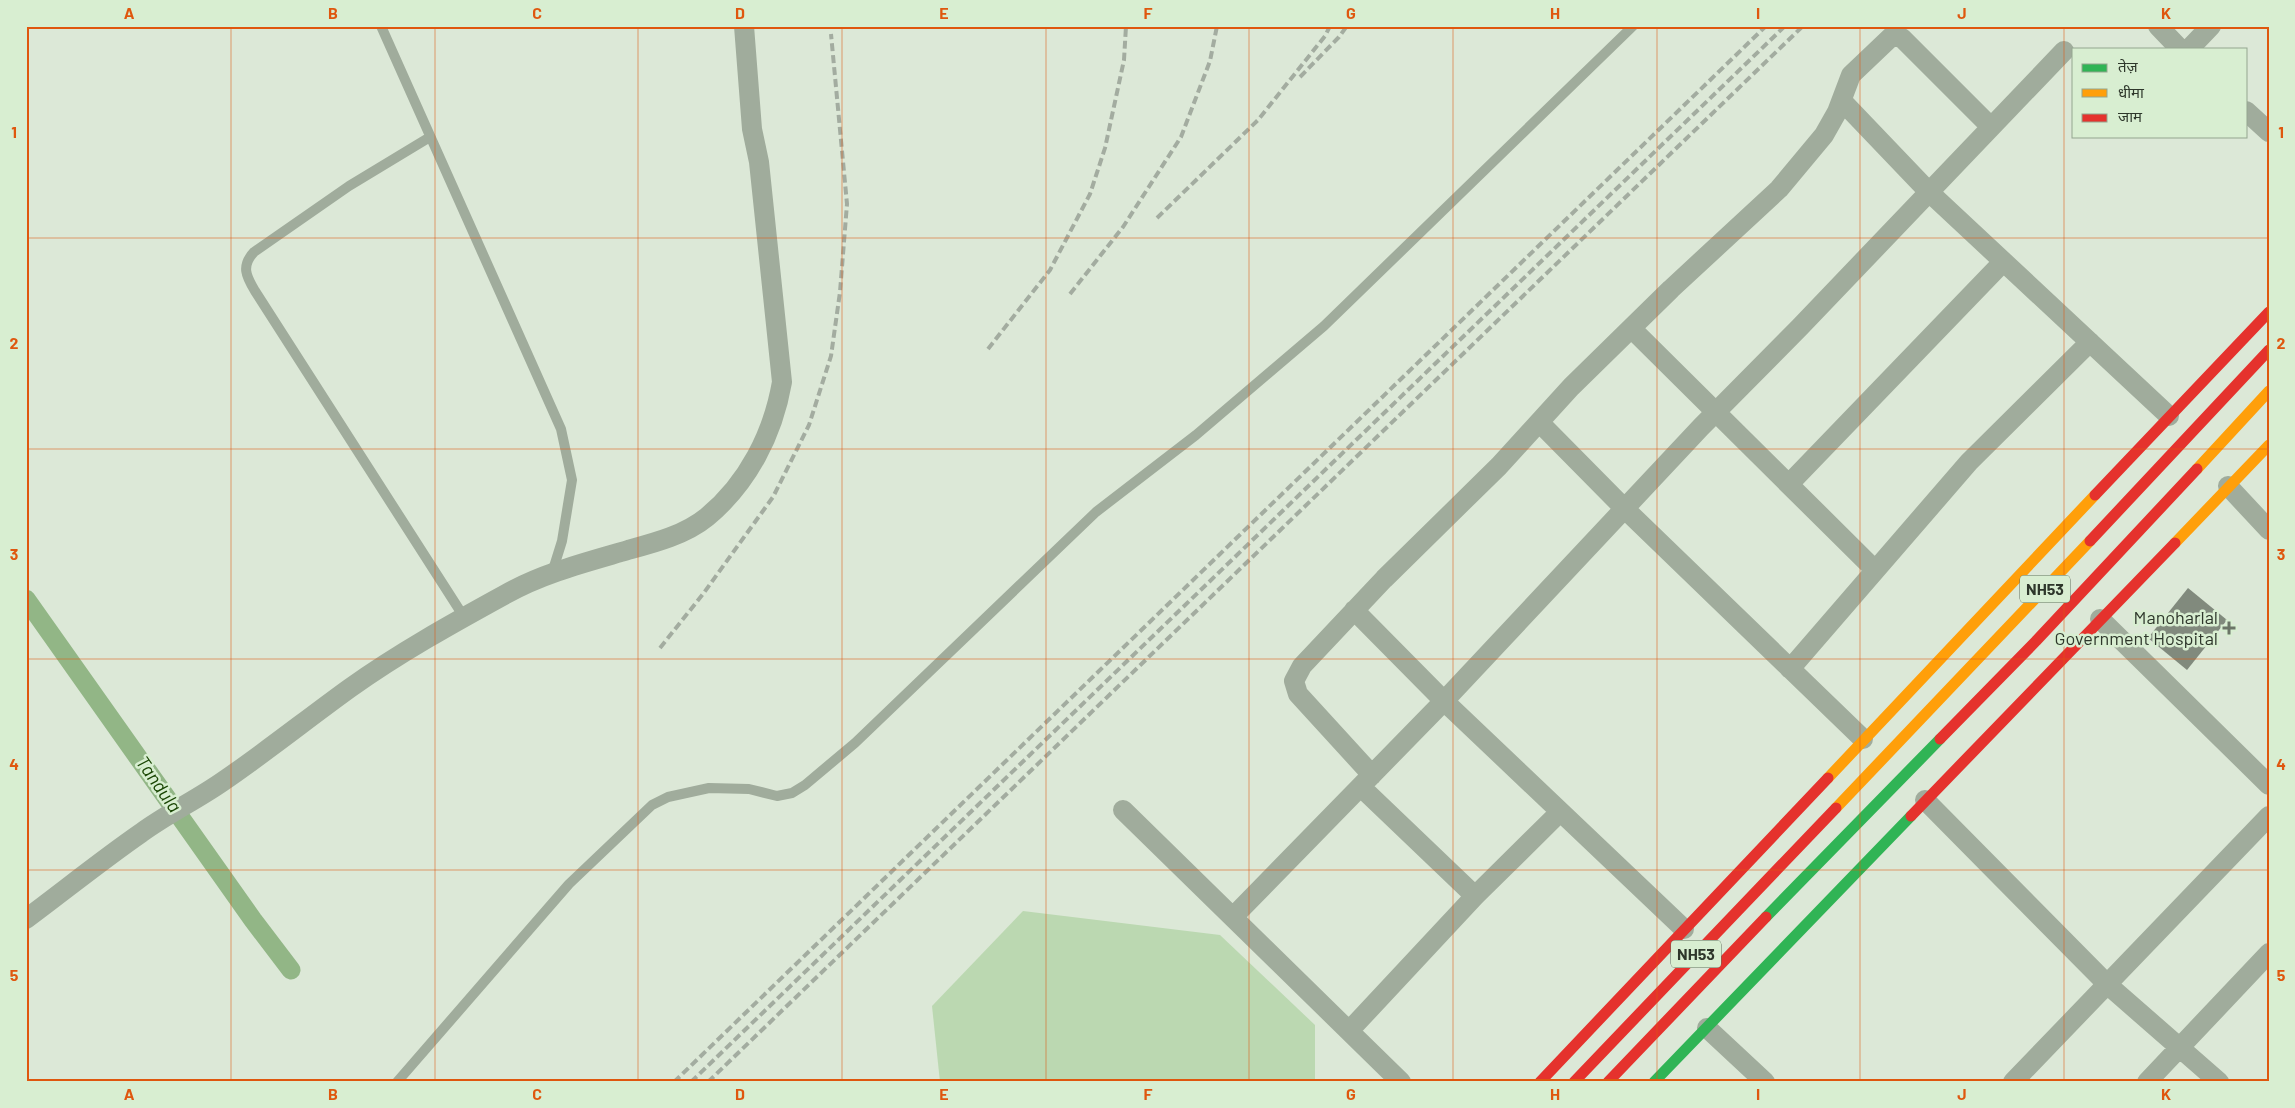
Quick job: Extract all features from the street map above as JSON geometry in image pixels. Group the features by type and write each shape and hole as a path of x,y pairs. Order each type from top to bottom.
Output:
{"main road":[{"path":"1540,1082 2269,312"},
{"name":"NH53","path":"1574,1082 1995,642 2269,350"},
{"name":"NH53","path":"1608,1082 2036,641 2269,391"},
{"path":"1654,1082 2269,445"}],"street":[{"path":"26,919 143,832 222,782 352,686 464,617 515,589 551,574 654,543 699,523 719,507 750,467 767,438 777,412 782,382 759,162 752,129 744,26"},
{"path":"2158,26 2179,48"},
{"path":"2190,48 2211,26"},
{"path":"1476,896 1367,781 1305,704 1295,688 1296,674 1354,610 1631,328 1779,189 1824,135 1842,101 1851,75 1886,39 1897,37 1910,45 1991,127"},
{"path":"1233,917 1444,702 1715,412 2064,51"},
{"path":"1842,101 1929,192 2169,416"},
{"path":"2248,113 2269,132"},
{"path":"1789,484 2003,262"},
{"path":"1631,328 1874,570"},
{"path":"1790,669 1969,462 2090,342"},
{"path":"1539,422 1624,508 1863,739"},
{"path":"2228,486 2269,530"},
{"path":"1354,610 1444,702 1684,929"},
{"path":"2100,619 2269,785"},
{"path":"1925,800 2108,985 2219,1082"},
{"path":"1123,810 1401,1082"},
{"path":"1350,1031 1476,896 1560,812"},
{"path":"2013,1082 2269,816"},
{"path":"2147,1082 2269,953"},
{"path":"1707,1028 1765,1082"}],"lane":[{"path":"382,26 561,429 572,480 562,541 551,574"},
{"path":"397,1082 569,884 652,805 668,797 709,788 749,789 777,796 805,786 855,743 1096,512 1196,436 1324,326 1633,26"},
{"path":"430,137 349,186 254,252 247,260 245,269 247,278 255,291 464,617"}],"green space":[{"path":"1023,911 1220,935 1315,1025 1315,1082 940,1082 932,1006"}],"building":[{"path":"2188,588 2227,620 2187,670 2148,638"}],"waterway":[{"name":"Tandula","path":"26,599 253,920 291,970"}],"railway":[{"path":"988,349 1050,270 1090,194 1105,148 1124,60 1126,26"},
{"path":"1070,294 1123,227 1181,137 1210,61 1217,26"},
{"path":"1157,218 1258,120 1325,36 1330,26"},
{"path":"1300,77 1339,37 1347,26"},
{"path":"674,1082 1766,26"},
{"path":"691,1082 1785,26"},
{"path":"708,1082 1803,26"},
{"path":"660,648 703,594 773,497 809,425 831,356 840,292 847,204 831,34"}],"traffic: fast":[{"path":"1766,917 1940,739"},
{"path":"1654,1082 1911,816"}],"traffic: slow":[{"path":"2197,469 2269,391"},
{"path":"2175,543 2269,445"},
{"path":"1828,778 2095,495"},
{"path":"1836,808 2090,541"}],"traffic: jam":[{"path":"2095,495 2269,312"},
{"path":"2090,541 2269,350"},
{"path":"1940,739 2036,641 2197,469"},
{"path":"1911,816 2175,543"},
{"path":"1540,1082 1828,778"},
{"path":"1574,1082 1836,808"},
{"path":"1608,1082 1766,917"}],"place":[{"name":"Manoharlal Government Hospital","path":"2229,628"}]}
